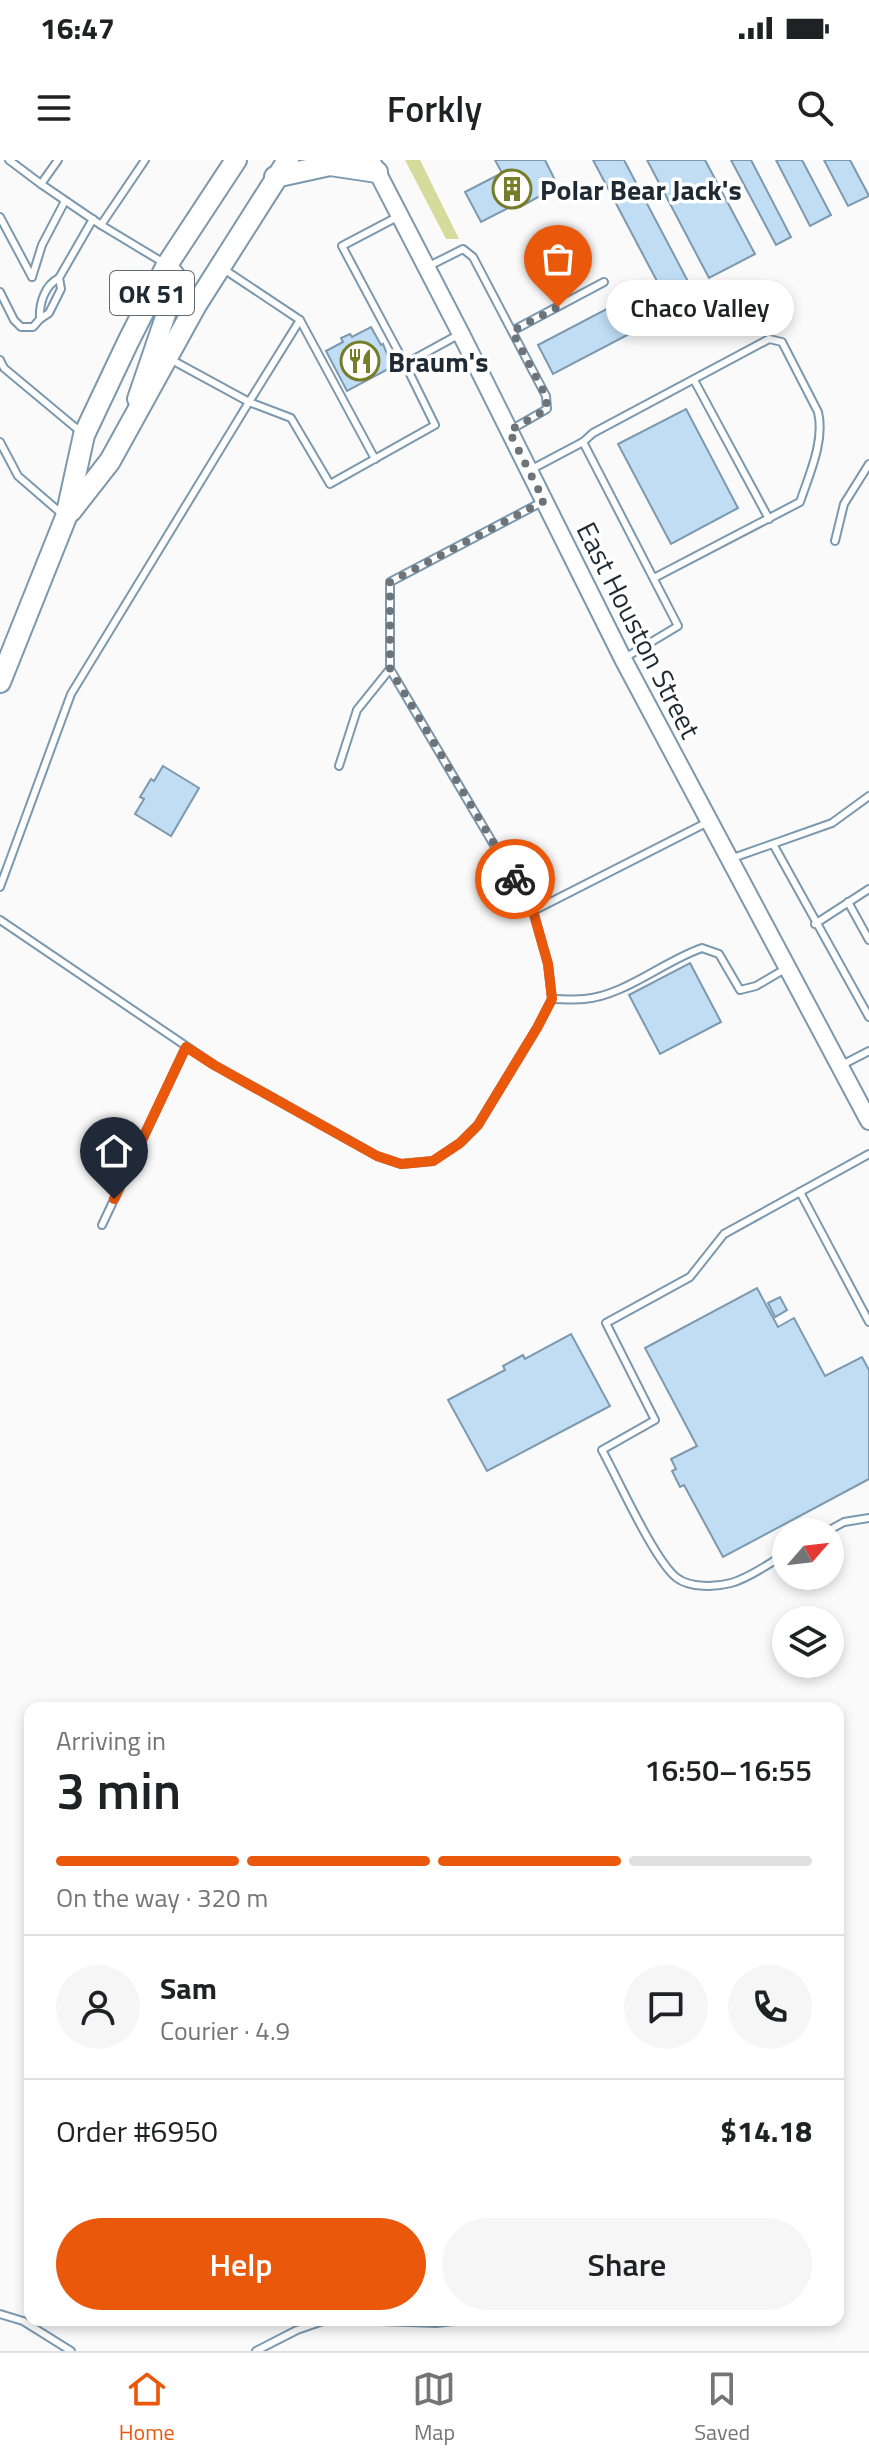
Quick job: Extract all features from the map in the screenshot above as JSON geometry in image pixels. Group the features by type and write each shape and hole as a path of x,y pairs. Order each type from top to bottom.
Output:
{"main road":[{"name":"OK 51","path":"0,682 66,517 84,435 167,265 236,160"},
{"name":"OK 51","path":"66,517 110,461 219,267 288,160"},
{"path":"275,177 330,165 374,166"},
{"path":"128,426 176,289 178,278 167,265"}],"street":[{"name":"East Houston Street","path":"374,166 623,659 869,1121"}],"lane":[{"path":"9,160 101,225 167,265"},
{"path":"41,184 58,160"},
{"path":"101,225 145,160"},
{"path":"0,217 32,277 42,245 65,201"},
{"path":"166,357 249,402 291,418 330,484 435,425 342,246 399,216"},
{"path":"40,319 39,307 50,283 59,278 93,219"},
{"path":"426,267 463,249 473,257 546,396 547,409 509,431"},
{"path":"219,267 300,320 375,459"},
{"path":"0,292 14,320 21,327 33,327 49,313 61,289 59,278"},
{"path":"512,331 604,282"},
{"path":"0,887 71,694 300,320"},
{"path":"405,364 461,334"},
{"path":"528,471 769,339 782,342 821,423 800,502 654,578"},
{"path":"0,360 4,368 84,435"},
{"path":"694,380 769,519"},
{"path":"0,442 18,476 66,517"},
{"path":"583,442 678,626 623,659"},
{"path":"835,541 844,504 869,464"},
{"path":"0,920 214,1065 377,1156 401,1164 433,1161 460,1143 478,1125 552,999 548,964 533,911 390,669 390,582 544,501"},
{"path":"339,766 357,710 390,669"},
{"path":"730,859 832,823 869,796"},
{"path":"533,911 709,821"},
{"path":"773,844 869,1017"},
{"path":"815,924 869,889"},
{"path":"848,902 869,940"},
{"path":"552,999 586,999 616,990 702,948 719,954 740,990 756,986 788,967"},
{"path":"102,1225 186,1047"},
{"path":"840,1066 869,1051"},
{"path":"772,1562 733,1583 708,1585 689,1583 676,1577 657,1553 602,1450 655,1420 606,1323 690,1277 724,1234 869,1154"},
{"path":"800,1192 869,1322"},
{"path":"844,1522 869,1518"},
{"path":"0,2314 24,2322"},
{"path":"31,2326 71,2351"},
{"path":"256,2351 309,2326"}],"green space":[{"path":"405,160 420,160 459,239 446,239"}],"building":[{"name":"Polar Bear Jack's","path":"495,160 545,160 558,186 520,207 518,203 481,222 465,192 502,173"},
{"path":"593,160 624,160 692,289 668,302"},
{"path":"647,160 705,160 755,254 709,278"},
{"path":"731,160 751,160 791,237 776,245"},
{"path":"776,160 802,160 831,215 810,226"},
{"path":"824,160 850,160 869,196 848,206"},
{"path":"618,303 633,332 553,374 538,345"},
{"name":"Braum's","path":"371,327 383,344 392,367 347,391 326,351 343,342 341,338 350,334 352,337"},
{"path":"686,409 738,508 671,544 618,444"},
{"path":"163,766 199,788 171,836 135,814 144,799 140,797"},
{"path":"690,963 721,1022 660,1054 629,995"},
{"path":"757,1288 778,1327 794,1318 825,1376 862,1357 869,1370 869,1479 796,1518 772,1518 772,1531 723,1557 684,1485 680,1487 672,1471 676,1469 671,1459 697,1446 645,1348"},
{"path":"780,1297 787,1310 775,1317 768,1303"},
{"path":"571,1334 610,1406 487,1471 448,1400 505,1370 503,1366 523,1355 525,1359"}],"way so far":[{"path":"515,879 390,669 390,582 544,501 509,431 547,409 546,396 512,331 558,307"}],"place":[{"name":"Polar Bear Jack's","path":"512,189"},
{"name":"Chaco Valley","path":"558,307"},
{"name":"Braum's","path":"360,361"}],"route":[{"path":"114,1199 186,1047 377,1156 401,1164 433,1161 460,1143 478,1125 552,999 548,964 533,911 515,879"}]}
